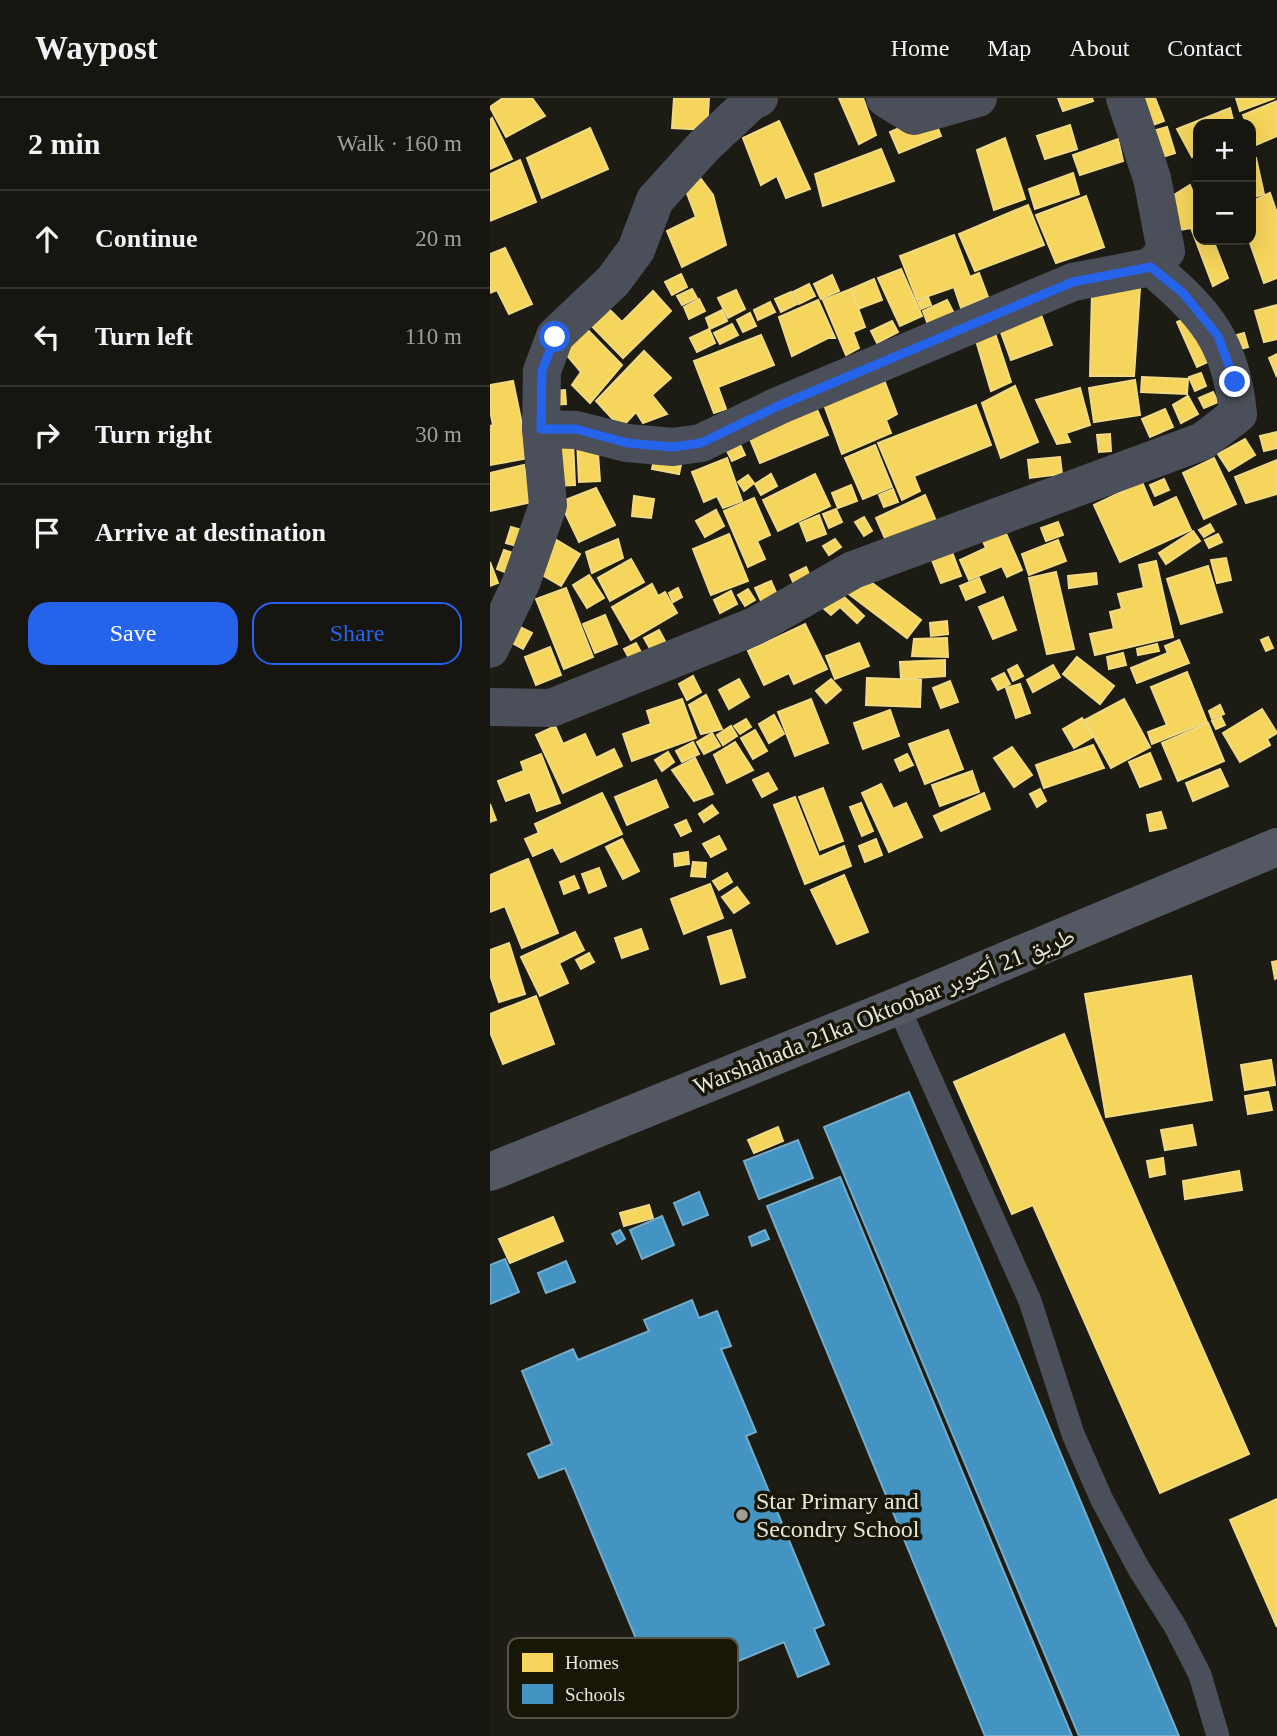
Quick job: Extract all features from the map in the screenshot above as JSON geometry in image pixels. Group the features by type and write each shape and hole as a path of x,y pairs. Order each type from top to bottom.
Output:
{"main road":[{"name":"Warshahada 21ka Oktoobar طريق 21 أكتوبر","path":"490,1172 898,1006 1277,847"}],"street":[{"path":"490,649 521,583 548,505 541,429 542,371 555,337 613,281 636,250 655,200 704,146 752,101 759,98"},
{"path":"885,98 914,116 978,98"},
{"path":"541,429 576,429 627,443 673,447 701,443 778,406 1073,282 1151,267 1166,251 1152,178 1125,98"},
{"path":"490,707 551,708 755,626 853,570 1203,441 1238,414 1235,382 1218,336 1183,293 1151,267"}],"lane":[{"path":"898,1006 1030,1301 1073,1434 1102,1500 1139,1569 1175,1626 1200,1675 1218,1736"}],"building: Homes":[{"path":"503,98 532,98 545,116 506,137 490,107"},
{"path":"674,98 709,98 707,130 672,128"},
{"path":"839,98 863,98 876,135 859,144"},
{"path":"1058,98 1092,98 1093,101 1063,111"},
{"path":"1132,98 1155,98 1164,121 1145,128"},
{"path":"1236,98 1275,98 1240,111"},
{"path":"1277,101 1277,136 1256,145 1256,119 1245,119 1243,115"},
{"path":"1230,108 1233,119 1202,119"},
{"path":"932,114 941,136 899,153 890,132"},
{"path":"492,118 512,159 490,169 490,120"},
{"path":"779,121 810,189 786,198 777,176 761,185 743,138"},
{"path":"1193,123 1193,156 1192,157 1177,129"},
{"path":"1070,125 1077,149 1045,159 1037,136"},
{"path":"1167,127 1175,153 1156,159 1146,133"},
{"path":"590,128 608,169 542,198 527,158"},
{"path":"1005,138 1025,199 994,210 977,150"},
{"path":"1118,139 1123,161 1080,175 1073,155"},
{"path":"881,149 894,181 823,206 815,174"},
{"path":"1256,158 1264,194 1256,196"},
{"path":"520,160 536,202 490,221 490,174"},
{"path":"695,171 713,195 726,245 682,267 667,231 696,217 683,183"},
{"path":"1073,173 1079,194 1035,209 1029,189"},
{"path":"1190,185 1193,192 1193,233 1191,228 1173,231 1163,202"},
{"path":"1270,193 1277,213 1277,278 1264,283 1251,245 1256,245 1256,200"},
{"path":"1086,196 1104,247 1056,263 1036,215"},
{"path":"1028,205 1044,245 975,271 959,234"},
{"path":"954,235 970,277 979,273 988,297 961,308 954,287 917,300 900,256"},
{"path":"1197,245 1215,245 1228,278 1213,286"},
{"path":"505,248 532,304 509,314 497,290 490,293 490,254"},
{"path":"901,269 922,316 900,326 878,278"},
{"path":"681,274 687,287 672,295 665,282"},
{"path":"832,275 839,291 821,299 814,284"},
{"path":"874,279 882,300 858,309 851,289"},
{"path":"809,284 815,296 799,304 793,292"},
{"path":"1140,288 1134,376 1090,376 1092,291"},
{"path":"692,289 697,298 682,305 677,296"},
{"path":"851,289 865,327 853,332 859,348 846,355 823,300"},
{"path":"736,290 745,309 728,318 718,298"},
{"path":"653,291 671,311 623,358 582,316 600,300 622,322"},
{"path":"791,292 797,304 781,312 775,299"},
{"path":"928,297 931,305 921,309 918,302"},
{"path":"699,299 705,311 689,319 684,307"},
{"path":"818,300 835,338 828,338 792,356 779,317"},
{"path":"947,300 957,319 930,330 923,311"},
{"path":"770,302 775,312 758,320 754,310"},
{"path":"1277,305 1277,339 1264,342 1255,311"},
{"path":"1039,309 1052,345 1011,360 998,324"},
{"path":"722,310 727,321 710,329 706,318"},
{"path":"750,313 756,326 743,332 737,320"},
{"path":"1193,315 1212,360 1197,367 1177,322"},
{"path":"892,321 898,332 877,343 871,331"},
{"path":"580,322 622,365 590,403 572,385 581,372 560,347"},
{"path":"732,324 738,335 720,344 714,333"},
{"path":"709,329 715,343 697,352 690,338"},
{"path":"994,330 1011,382 991,391 975,337"},
{"path":"1244,333 1248,347 1233,351 1230,337"},
{"path":"761,335 774,365 718,387 726,409 714,413 694,361"},
{"path":"644,351 671,378 652,395 667,414 643,423 636,412 621,428 596,401"},
{"path":"1277,354 1277,377 1269,358"},
{"path":"881,372 897,414 886,420 891,433 842,454 822,399"},
{"path":"1201,373 1206,386 1195,391 1189,377"},
{"path":"1142,377 1188,379 1187,394 1141,392"},
{"path":"1135,380 1140,415 1094,422 1089,388"},
{"path":"513,381 529,458 490,465 490,426 493,425 490,385"},
{"path":"1015,386 1038,442 1001,458 982,403"},
{"path":"1080,388 1090,425 1066,433 1070,442 1057,444 1036,400"},
{"path":"565,390 566,404 552,405 552,391"},
{"path":"1213,392 1218,402 1204,408 1199,398"},
{"path":"1188,396 1198,414 1181,423 1173,405"},
{"path":"815,405 828,435 760,463 748,434"},
{"path":"976,405 991,445 914,476 920,491 902,500 878,443"},
{"path":"1165,409 1173,427 1150,437 1142,419"},
{"path":"1277,432 1277,448 1264,451 1260,436"},
{"path":"1110,434 1111,451 1099,452 1097,435"},
{"path":"737,438 745,455 732,461 724,445"},
{"path":"597,439 600,481 579,482 577,440"},
{"path":"1245,439 1255,455 1229,471 1218,454"},
{"path":"573,441 575,485 553,486 550,442"},
{"path":"875,445 892,487 863,499 845,458"},
{"path":"656,450 683,455 679,474 652,469"},
{"path":"1060,457 1062,474 1030,478 1028,460"},
{"path":"727,458 742,501 723,508 717,496 704,502 692,472"},
{"path":"1214,458 1236,504 1204,519 1183,473"},
{"path":"1277,460 1277,494 1246,503 1235,477"},
{"path":"524,465 532,502 490,511 490,473"},
{"path":"771,474 777,486 761,495 755,484"},
{"path":"815,474 830,506 778,531 763,500"},
{"path":"748,475 754,483 744,491 738,482"},
{"path":"1164,479 1169,490 1155,496 1150,485"},
{"path":"1142,482 1153,508 1176,497 1191,530 1120,562 1094,505"},
{"path":"851,485 857,501 838,508 832,493"},
{"path":"596,488 615,525 579,542 560,502"},
{"path":"893,489 898,502 884,507 879,495"},
{"path":"925,495 936,521 887,543 876,518"},
{"path":"634,496 654,499 651,518 632,516"},
{"path":"754,498 770,535 757,541 765,559 748,567 724,511"},
{"path":"836,509 842,522 829,528 823,514"},
{"path":"716,510 724,526 705,537 696,521"},
{"path":"819,515 826,534 807,541 800,523"},
{"path":"864,517 872,531 864,536 855,522"},
{"path":"1058,522 1063,535 1046,541 1041,528"},
{"path":"1210,524 1214,531 1204,537 1199,530"},
{"path":"511,527 525,531 520,547 506,543"},
{"path":"1004,529 1022,570 1007,577 1002,566 969,580 960,560 986,548 982,539"},
{"path":"1193,531 1200,541 1166,564 1159,553"},
{"path":"729,534 748,581 711,595 693,549"},
{"path":"1218,534 1222,542 1209,548 1205,540"},
{"path":"550,536 580,554 561,586 530,568"},
{"path":"618,539 623,558 592,573 586,552"},
{"path":"835,539 841,547 829,555 823,546"},
{"path":"1058,540 1066,561 1029,575 1022,554"},
{"path":"504,550 519,555 512,575 497,569"},
{"path":"952,552 961,576 941,583 932,560"},
{"path":"1226,558 1231,580 1217,583 1211,560"},
{"path":"631,559 644,582 610,601 598,578"},
{"path":"1156,561 1173,637 1095,655 1090,634 1114,629 1110,612 1122,609 1118,594 1144,588 1139,565"},
{"path":"490,562 498,583 490,586"},
{"path":"1208,566 1222,612 1181,624 1167,579"},
{"path":"806,567 816,591 800,598 790,575"},
{"path":"1056,572 1074,649 1047,654 1029,578"},
{"path":"859,573 921,620 907,638 845,591"},
{"path":"1096,573 1097,584 1069,588 1068,576"},
{"path":"589,575 604,598 587,608 573,585"},
{"path":"979,578 985,592 966,600 960,586"},
{"path":"771,581 778,597 762,603 755,588"},
{"path":"652,584 658,596 665,592 677,613 631,640 612,607"},
{"path":"566,588 593,657 564,669 536,599"},
{"path":"678,588 682,597 673,602 669,593"},
{"path":"748,589 755,600 745,606 738,595"},
{"path":"731,591 737,604 720,613 714,600"},
{"path":"838,591 864,616 857,623 840,607 831,615 822,607"},
{"path":"1003,597 1016,630 993,639 979,607"},
{"path":"605,615 617,644 595,653 583,624"},
{"path":"947,621 948,634 931,636 930,623"},
{"path":"805,624 827,669 794,684 789,673 764,685 748,651"},
{"path":"520,627 532,633 523,649 500,636"},
{"path":"659,630 666,643 652,652 644,638"},
{"path":"1268,637 1273,648 1266,651 1261,640"},
{"path":"947,638 948,657 912,656 914,639"},
{"path":"1179,640 1189,663 1137,683 1131,668 1168,653 1165,646"},
{"path":"636,643 642,654 630,660 624,649"},
{"path":"859,643 869,666 835,679 826,656"},
{"path":"1157,644 1159,651 1138,655 1137,649"},
{"path":"550,647 561,675 536,685 525,657"},
{"path":"1123,653 1126,665 1109,669 1107,657"},
{"path":"1077,657 1114,686 1100,704 1063,674"},
{"path":"945,660 945,676 901,679 900,662"},
{"path":"1017,665 1023,676 1013,681 1008,670"},
{"path":"1053,665 1060,677 1033,692 1027,680"},
{"path":"1187,672 1207,722 1152,744 1148,732 1167,725 1151,687"},
{"path":"1004,673 1010,684 998,690 992,679"},
{"path":"693,676 701,692 687,700 679,684"},
{"path":"867,678 921,680 920,707 866,705"},
{"path":"739,679 749,697 729,709 719,690"},
{"path":"831,679 841,690 826,703 816,691"},
{"path":"950,681 958,702 941,708 933,688"},
{"path":"1020,684 1030,713 1016,718 1006,688"},
{"path":"706,695 722,729 701,734 689,705"},
{"path":"682,699 696,738 632,761 623,734 651,724 647,711"},
{"path":"811,699 828,743 795,756 778,712"},
{"path":"1124,699 1150,747 1111,768 1085,720"},
{"path":"1220,705 1224,714 1212,719 1209,711"},
{"path":"1262,709 1277,733 1267,739 1270,745 1240,762 1223,733"},
{"path":"890,710 899,736 863,749 854,723"},
{"path":"774,715 784,734 769,743 759,724"},
{"path":"1221,717 1225,725 1216,729 1212,721"},
{"path":"1082,718 1093,737 1074,748 1063,729"},
{"path":"746,719 751,727 740,734 734,726"},
{"path":"1208,723 1224,761 1178,781 1162,743"},
{"path":"555,726 563,744 585,734 596,758 614,749 622,766 563,793 536,735"},
{"path":"731,726 737,736 723,745 717,735"},
{"path":"755,730 767,751 753,759 741,738"},
{"path":"948,730 963,769 925,784 909,744"},
{"path":"712,733 720,746 704,754 697,742"},
{"path":"693,742 699,754 682,762 676,751"},
{"path":"735,742 753,770 727,783 714,755"},
{"path":"1093,745 1104,768 1044,788 1036,765"},
{"path":"1012,747 1032,775 1014,787 994,758"},
{"path":"668,752 674,762 662,771 655,760"},
{"path":"1150,753 1161,779 1140,787 1129,762"},
{"path":"541,754 560,803 537,811 530,792 506,801 498,781 524,771 521,762"},
{"path":"907,754 913,765 900,771 895,760"},
{"path":"695,758 713,794 694,801 672,770"},
{"path":"1220,769 1228,786 1193,801 1186,783"},
{"path":"972,771 979,792 940,806 932,785"},
{"path":"768,773 777,789 762,797 753,780"},
{"path":"656,780 668,807 627,825 615,797"},
{"path":"881,784 893,809 906,803 922,837 889,852 862,793"},
{"path":"823,788 843,841 820,850 799,797"},
{"path":"1040,789 1046,801 1037,807 1030,794"},
{"path":"602,793 622,834 561,862 553,847 533,856 525,839 539,833 535,824"},
{"path":"984,793 990,809 941,831 934,816"},
{"path":"795,797 819,857 844,846 851,866 805,884 774,805"},
{"path":"861,803 873,831 862,836 850,807"},
{"path":"490,804 496,820 490,822"},
{"path":"712,805 718,813 704,822 699,814"},
{"path":"1161,812 1166,828 1150,831 1147,815"},
{"path":"686,820 691,831 681,836 675,825"},
{"path":"719,836 726,849 711,857 703,844"},
{"path":"622,839 639,871 623,879 606,847"},
{"path":"876,839 882,855 865,862 859,846"},
{"path":"688,852 689,864 675,866 674,854"},
{"path":"528,859 558,933 522,948 505,906 490,912 490,875"},
{"path":"693,862 706,863 705,877 691,876"},
{"path":"599,868 606,886 589,893 582,874"},
{"path":"727,873 732,882 719,890 713,881"},
{"path":"844,875 868,932 837,944 811,890"},
{"path":"574,876 579,888 564,894 560,882"},
{"path":"710,884 723,918 684,934 671,899"},
{"path":"737,887 749,903 734,913 722,897"},
{"path":"641,929 648,949 622,958 615,938"},
{"path":"731,930 745,977 721,984 708,937"},
{"path":"575,932 584,950 559,963 568,983 540,996 521,957"},
{"path":"509,943 525,994 499,1002 490,975 490,950"},
{"path":"589,953 594,962 581,969 576,960"},
{"path":"1277,961 1277,978 1275,979 1272,962"},
{"path":"1191,976 1212,1100 1106,1117 1085,994"},
{"path":"536,996 554,1044 503,1064 490,1032 490,1014"},
{"path":"1064,1034 1249,1454 1160,1493 1033,1205 1012,1214 954,1082"},
{"path":"1271,1060 1275,1085 1245,1090 1241,1065"},
{"path":"1268,1092 1272,1110 1248,1114 1245,1096"},
{"path":"1192,1125 1196,1145 1165,1150 1161,1130"},
{"path":"778,1127 783,1141 754,1153 748,1140"},
{"path":"1163,1158 1165,1174 1150,1177 1147,1161"},
{"path":"1239,1171 1242,1190 1185,1199 1183,1181"},
{"path":"649,1205 653,1218 624,1226 620,1213"},
{"path":"553,1217 563,1241 510,1263 499,1239"},
{"path":"1277,1499 1277,1627 1230,1520"}],"building: Schools":[{"path":"909,1092 1179,1736 1079,1736 824,1127"},
{"path":"798,1140 813,1178 759,1199 744,1161"},
{"path":"840,1177 1072,1736 985,1736 767,1206"},
{"path":"699,1192 708,1215 683,1225 674,1203"},
{"path":"662,1216 674,1245 642,1259 630,1230"},
{"path":"620,1230 625,1239 617,1244 612,1234"},
{"path":"765,1230 769,1239 752,1246 749,1237"},
{"path":"505,1259 519,1292 490,1304 490,1265"},
{"path":"566,1261 575,1282 546,1293 538,1273"},
{"path":"692,1300 699,1318 717,1311 731,1346 721,1349 756,1432 746,1436 824,1625 814,1629 829,1664 798,1677 784,1642 738,1661 738,1638 636,1638 565,1468 539,1478 528,1454 552,1444 522,1371 573,1349 578,1360 649,1331 644,1320"}],"place":[{"name":"Star Primary and Secondry School","path":"742,1515"}],"route":[{"path":"555,337 542,371 541,429 576,429 627,443 673,447 701,443 778,406 1073,282 1151,267 1183,293 1218,336 1235,382"}]}
